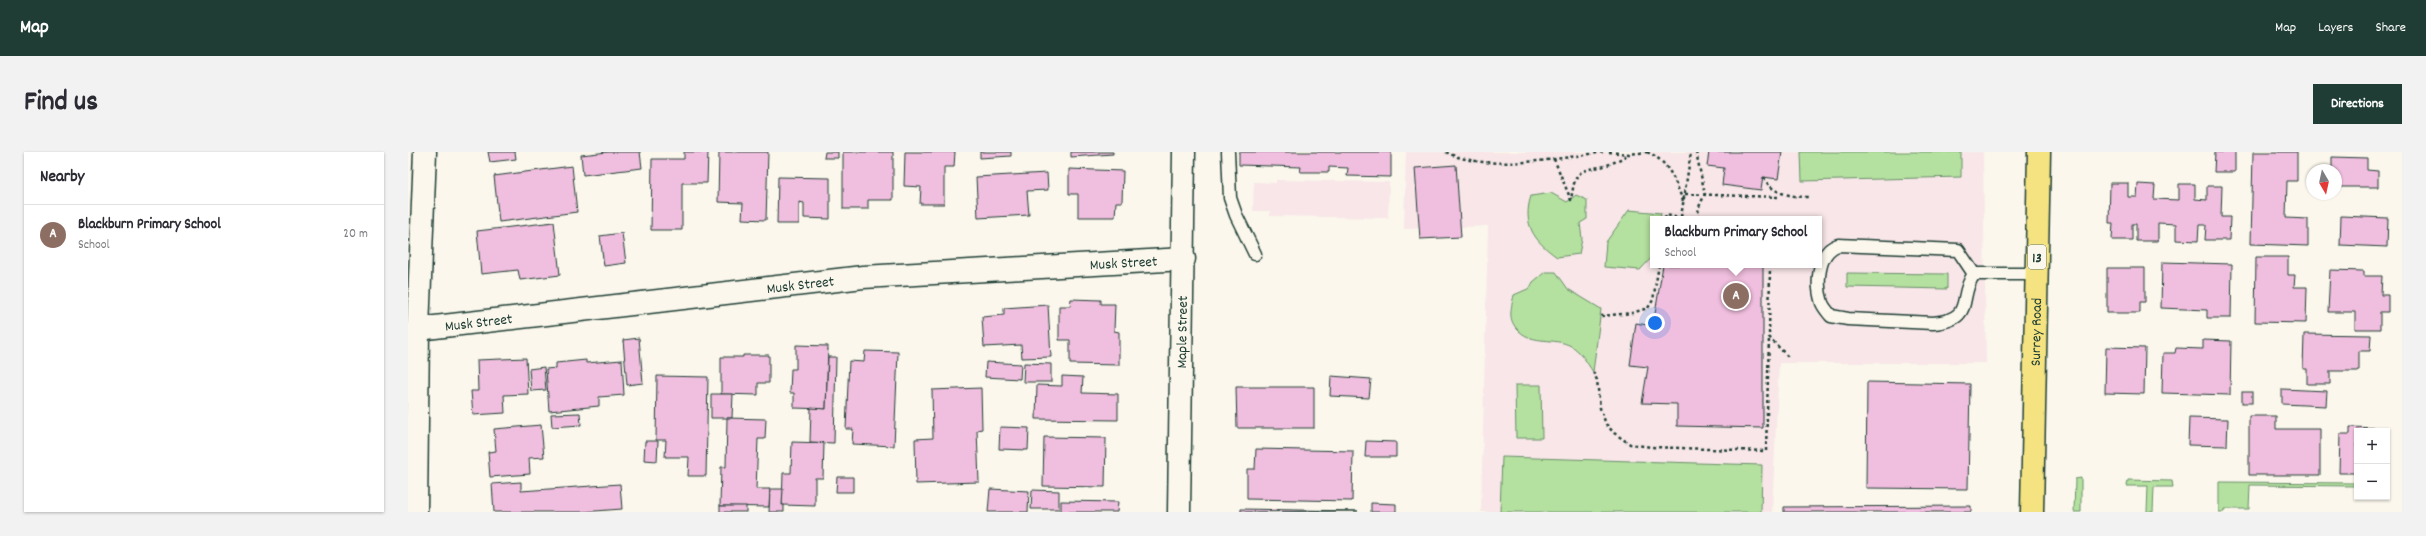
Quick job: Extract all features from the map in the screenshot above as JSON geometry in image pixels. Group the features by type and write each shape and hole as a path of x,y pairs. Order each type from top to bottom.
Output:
{"main road":[{"name":"Surrey Road","path":"2032,512 2039,152"}],"street":[{"path":"416,512 418,329 425,152"},
{"name":"Maple Street","path":"1178,512 1184,259 1184,152"},
{"name":"Musk Street","path":"418,329 863,277 1184,259"}],"lane":[{"path":"1228,152 1230,198 1236,215 1255,254"},
{"path":"1822,265 1823,257 1830,247 1838,245 1958,250 1974,274"},
{"path":"1822,268 1819,289 1823,304 1831,316 1860,320 1947,322 1956,318 1963,309 1968,295 1968,283 1974,274"},
{"path":"1974,274 2036,274"}],"path":[{"path":"1446,152 1477,163 1554,159 1604,152"},
{"path":"1609,152 1629,154 1647,152 1658,157 1667,167 1683,202"},
{"path":"1681,216 1691,152"},
{"path":"1696,152 1705,194 1698,209 1699,216"},
{"path":"1554,159 1570,200 1574,182 1582,170 1615,162 1629,154"},
{"path":"1764,177 1767,185 1775,190 1793,196 1809,197"},
{"path":"1684,194 1778,197"},
{"path":"1601,316 1632,313 1648,308 1653,300 1658,268"},
{"path":"1593,372 1597,380 1600,408 1606,424 1614,433 1630,444 1651,447 1766,451 1770,268"},
{"path":"1768,338 1789,358"}],"shaded area":[{"path":"1406,152 1983,152 1986,363 1779,363 1772,512 1481,512 1488,226 1404,229"},
{"path":"1276,180 1389,182 1388,218 1270,216 1270,211 1253,211 1254,182 1276,183"}],"green space":[{"path":"1801,152 1961,152 1961,177 1802,181"},
{"path":"1551,193 1567,202 1576,195 1587,200 1587,219 1580,223 1582,239 1579,254 1557,257 1542,245 1532,231 1528,215 1531,196"},
{"path":"1629,210 1661,213 1660,216 1650,216 1650,259 1640,270 1604,267 1606,242"},
{"path":"1545,272 1556,272 1568,289 1601,309 1593,372 1575,348 1564,343 1531,338 1519,331 1513,323 1511,314 1514,295 1530,288 1533,282"},
{"path":"1847,273 1947,274 1947,289 1847,287"},
{"path":"1515,385 1541,385 1542,438 1516,438"},
{"path":"1502,457 1762,465 1761,512 1500,512"},
{"path":"2081,478 2081,512 2074,512 2075,479"},
{"path":"2128,480 2172,481 2173,487 2154,487 2153,512 2147,512 2148,486 2127,486"},
{"path":"2219,482 2354,483 2354,486 2250,485 2249,509 2224,509 2224,512 2219,512"}],"building":[{"path":"488,152 515,152 516,159 490,162"},
{"path":"608,152 640,152 642,168 583,175 581,155"},
{"path":"684,152 708,152 707,183 682,183 682,230 651,230 652,159 684,159"},
{"path":"719,152 768,152 766,220 742,219 743,203 718,202"},
{"path":"825,152 838,152 838,158 824,158"},
{"path":"843,152 893,152 893,200 868,200 868,209 843,209"},
{"path":"905,152 955,152 954,167 944,167 944,204 920,204 921,187 904,186"},
{"path":"980,152 1011,152 1011,156 980,158"},
{"path":"1071,152 1113,152 1113,154 1071,157"},
{"path":"1239,152 1391,152 1391,177 1347,176 1348,168 1329,167 1329,172 1300,172 1301,167 1239,165"},
{"path":"1709,152 1782,152 1778,179 1763,177 1761,190 1722,185 1724,168 1707,166"},
{"path":"2215,152 2235,152 2235,172 2214,172"},
{"path":"2253,152 2297,152 2297,181 2287,181 2286,218 2308,219 2308,246 2251,244"},
{"path":"2332,157 2367,158 2367,170 2378,171 2378,187 2342,187 2342,164 2332,164"},
{"path":"1456,165 1461,237 1420,239 1415,168"},
{"path":"572,166 577,212 499,222 494,176"},
{"path":"1069,169 1123,171 1122,202 1116,202 1115,217 1078,217 1078,194 1069,194"},
{"path":"1047,173 1048,190 1027,191 1029,215 978,218 976,177"},
{"path":"778,177 830,178 830,219 804,218 804,203 799,202 799,224 777,224"},
{"path":"2110,183 2128,183 2128,197 2137,197 2138,184 2155,185 2154,199 2179,200 2179,184 2195,184 2195,199 2207,200 2207,186 2222,186 2221,217 2230,217 2229,240 2205,240 2206,225 2199,225 2198,241 2176,240 2176,224 2158,223 2158,241 2136,241 2136,224 2132,224 2132,240 2112,240 2113,223 2109,223"},
{"path":"2341,216 2388,218 2387,247 2340,245"},
{"path":"554,222 560,275 520,280 518,270 481,274 477,231"},
{"path":"622,233 626,263 604,266 600,236"},
{"path":"2256,257 2288,257 2288,275 2295,275 2294,287 2307,287 2306,323 2255,322"},
{"path":"2162,262 2232,264 2231,318 2207,318 2207,310 2161,308"},
{"path":"1663,268 1763,268 1763,428 1677,426 1677,404 1642,403 1648,367 1630,365 1636,323 1653,326"},
{"path":"2107,268 2145,268 2145,302 2140,302 2140,313 2107,313"},
{"path":"2330,270 2364,271 2364,276 2382,276 2381,295 2388,295 2388,312 2380,312 2380,329 2355,329 2355,312 2328,312"},
{"path":"1071,299 1101,300 1101,304 1115,304 1114,331 1119,332 1119,365 1070,364 1070,340 1059,340 1059,306 1070,306"},
{"path":"1048,305 1051,357 1022,358 1021,345 984,347 982,317 1004,315 1004,308"},
{"path":"2304,334 2371,335 2370,351 2359,351 2359,371 2330,371 2330,384 2307,384 2307,369 2303,369"},
{"path":"639,338 643,383 627,385 623,340"},
{"path":"2203,340 2231,341 2230,395 2162,393 2163,353 2175,353 2176,348 2203,349"},
{"path":"796,345 828,346 826,409 794,408 794,393 790,393 791,369 796,369"},
{"path":"2106,347 2145,348 2144,394 2105,393"},
{"path":"865,351 898,352 894,446 852,444 853,429 846,429 849,361 864,362"},
{"path":"743,355 769,355 769,383 758,383 758,395 721,394 721,357 743,357"},
{"path":"828,357 836,357 834,443 810,442 811,408 826,409"},
{"path":"526,358 528,394 504,395 505,413 473,415 471,391 478,391 477,360"},
{"path":"586,360 586,363 622,360 624,395 599,397 599,406 549,411 546,369 556,368 556,363"},
{"path":"986,362 1021,364 1020,379 985,377"},
{"path":"1024,363 1051,364 1051,382 1023,382"},
{"path":"544,367 546,390 531,391 529,369"},
{"path":"657,376 708,377 706,476 688,476 689,457 665,457 666,440 656,440"},
{"path":"1062,376 1083,377 1082,393 1118,394 1118,420 1036,419 1037,385 1062,386"},
{"path":"1331,376 1371,379 1369,398 1330,396"},
{"path":"1867,382 1970,384 1968,489 1866,488"},
{"path":"1236,387 1314,387 1314,428 1237,428"},
{"path":"981,388 982,429 977,430 979,482 916,484 915,439 933,438 932,390"},
{"path":"2282,389 2327,391 2326,406 2282,404"},
{"path":"2242,392 2252,392 2252,403 2242,403"},
{"path":"711,394 733,394 732,418 711,418"},
{"path":"580,413 581,425 552,427 551,414"},
{"path":"2249,416 2276,416 2276,429 2320,429 2320,475 2249,475"},
{"path":"727,418 766,419 765,439 758,439 756,489 770,489 769,507 720,506 721,467 726,467"},
{"path":"2189,418 2228,419 2227,446 2188,445"},
{"path":"541,425 544,457 529,458 530,474 490,477 488,452 496,451 494,429"},
{"path":"1000,427 1029,428 1028,450 999,449"},
{"path":"2350,427 2380,428 2354,428 2354,473 2339,473 2340,434 2350,434"},
{"path":"1044,437 1106,438 1105,487 1043,486"},
{"path":"645,441 658,441 657,461 644,460"},
{"path":"1366,441 1396,442 1396,457 1365,457"},
{"path":"792,442 824,443 823,478 815,478 815,506 782,505 783,473 791,473"},
{"path":"1256,449 1353,451 1352,501 1247,499 1247,469 1255,469"},
{"path":"837,477 853,477 853,492 836,492"},
{"path":"521,482 521,491 620,484 622,509 582,512 494,512 492,484"},
{"path":"770,489 783,489 782,505 784,505 784,512 769,512"},
{"path":"990,489 1029,491 1028,512 988,512"},
{"path":"1032,490 1059,491 1059,509 1031,509"},
{"path":"1061,501 1118,502 1117,512 1061,512"},
{"path":"1371,503 1396,504 1396,512 1371,512"},
{"path":"720,506 746,506 746,512 720,512"},
{"path":"1971,506 1971,512 1784,512 1784,507"},
{"path":"1241,509 1358,511 1241,512"}],"place":[{"name":"Blackburn Primary School","path":"1736,296"}]}
